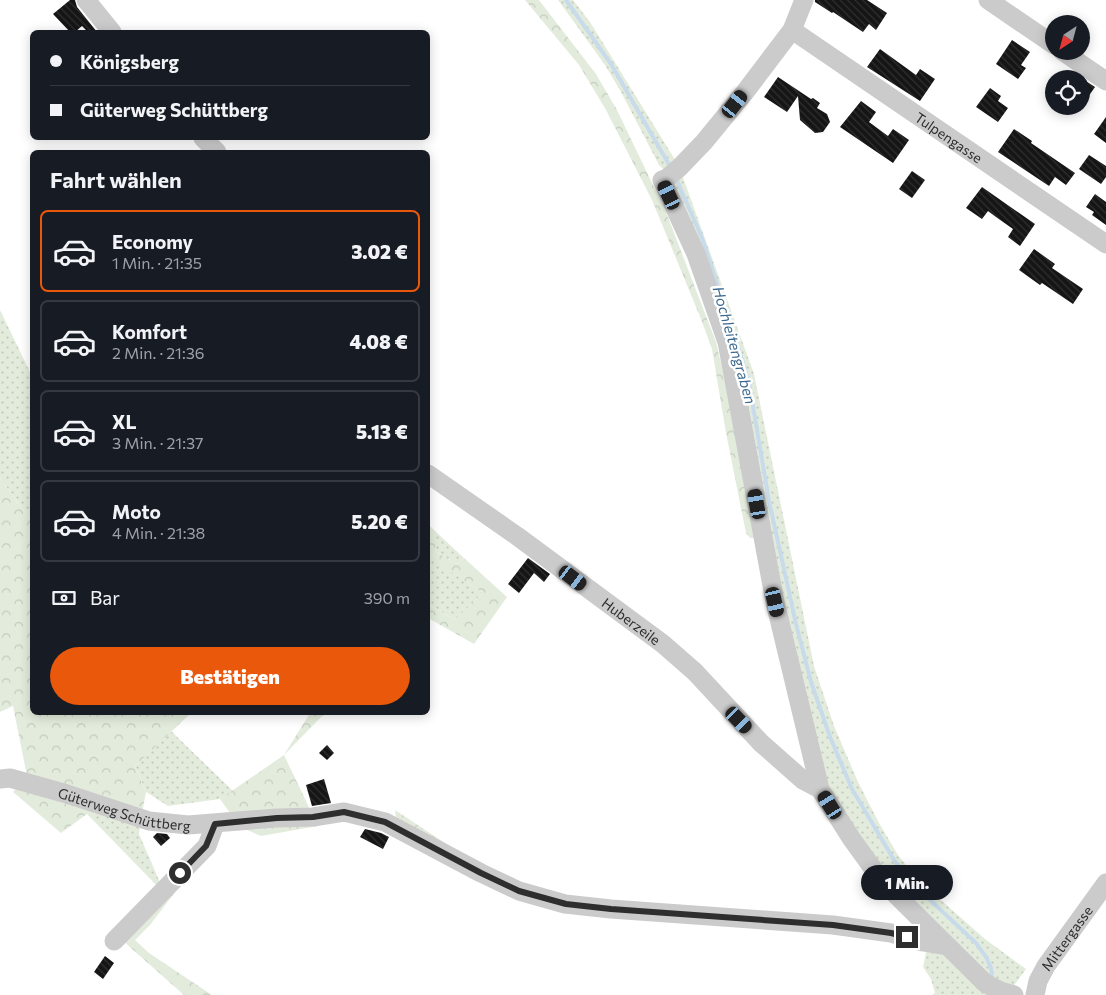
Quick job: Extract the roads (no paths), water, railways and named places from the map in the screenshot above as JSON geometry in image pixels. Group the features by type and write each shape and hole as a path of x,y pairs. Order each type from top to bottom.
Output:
{"street":[{"path":"86,0 110,30"},
{"path":"804,0 792,30 704,142 673,173 662,180 696,254 727,342 775,602 820,788 851,838 882,881 947,946 1000,990"},
{"path":"988,0 1045,39"},
{"name":"Tulpengasse","path":"792,30 1106,244"},
{"path":"1075,60 1106,81"},
{"path":"204,140 215,150"},
{"name":"Huberzeile","path":"430,475 517,536 663,644 695,672 761,743 803,780 820,788"},
{"name":"Güterweg Schüttberg","path":"0,779 10,778 67,794 149,821 188,825 313,817 344,812 385,822 519,891 566,904 833,925 891,933 923,942 947,946"},
{"path":"114,941 206,846 215,824"},
{"name":"Mittergasse","path":"1035,995 1038,982 1046,966 1106,883"},
{"path":"891,933 914,914"}],"waterway":[{"name":"Hochleitengraben","path":"566,0 611,64 671,168"},
{"name":"Hochleitengraben","path":"676,178 702,238 730,322"},
{"name":"Hochleitengraben","path":"736,340 749,383 769,501 796,624 811,682 830,737 852,789 894,860 912,883 976,943 991,968 992,980"}]}
